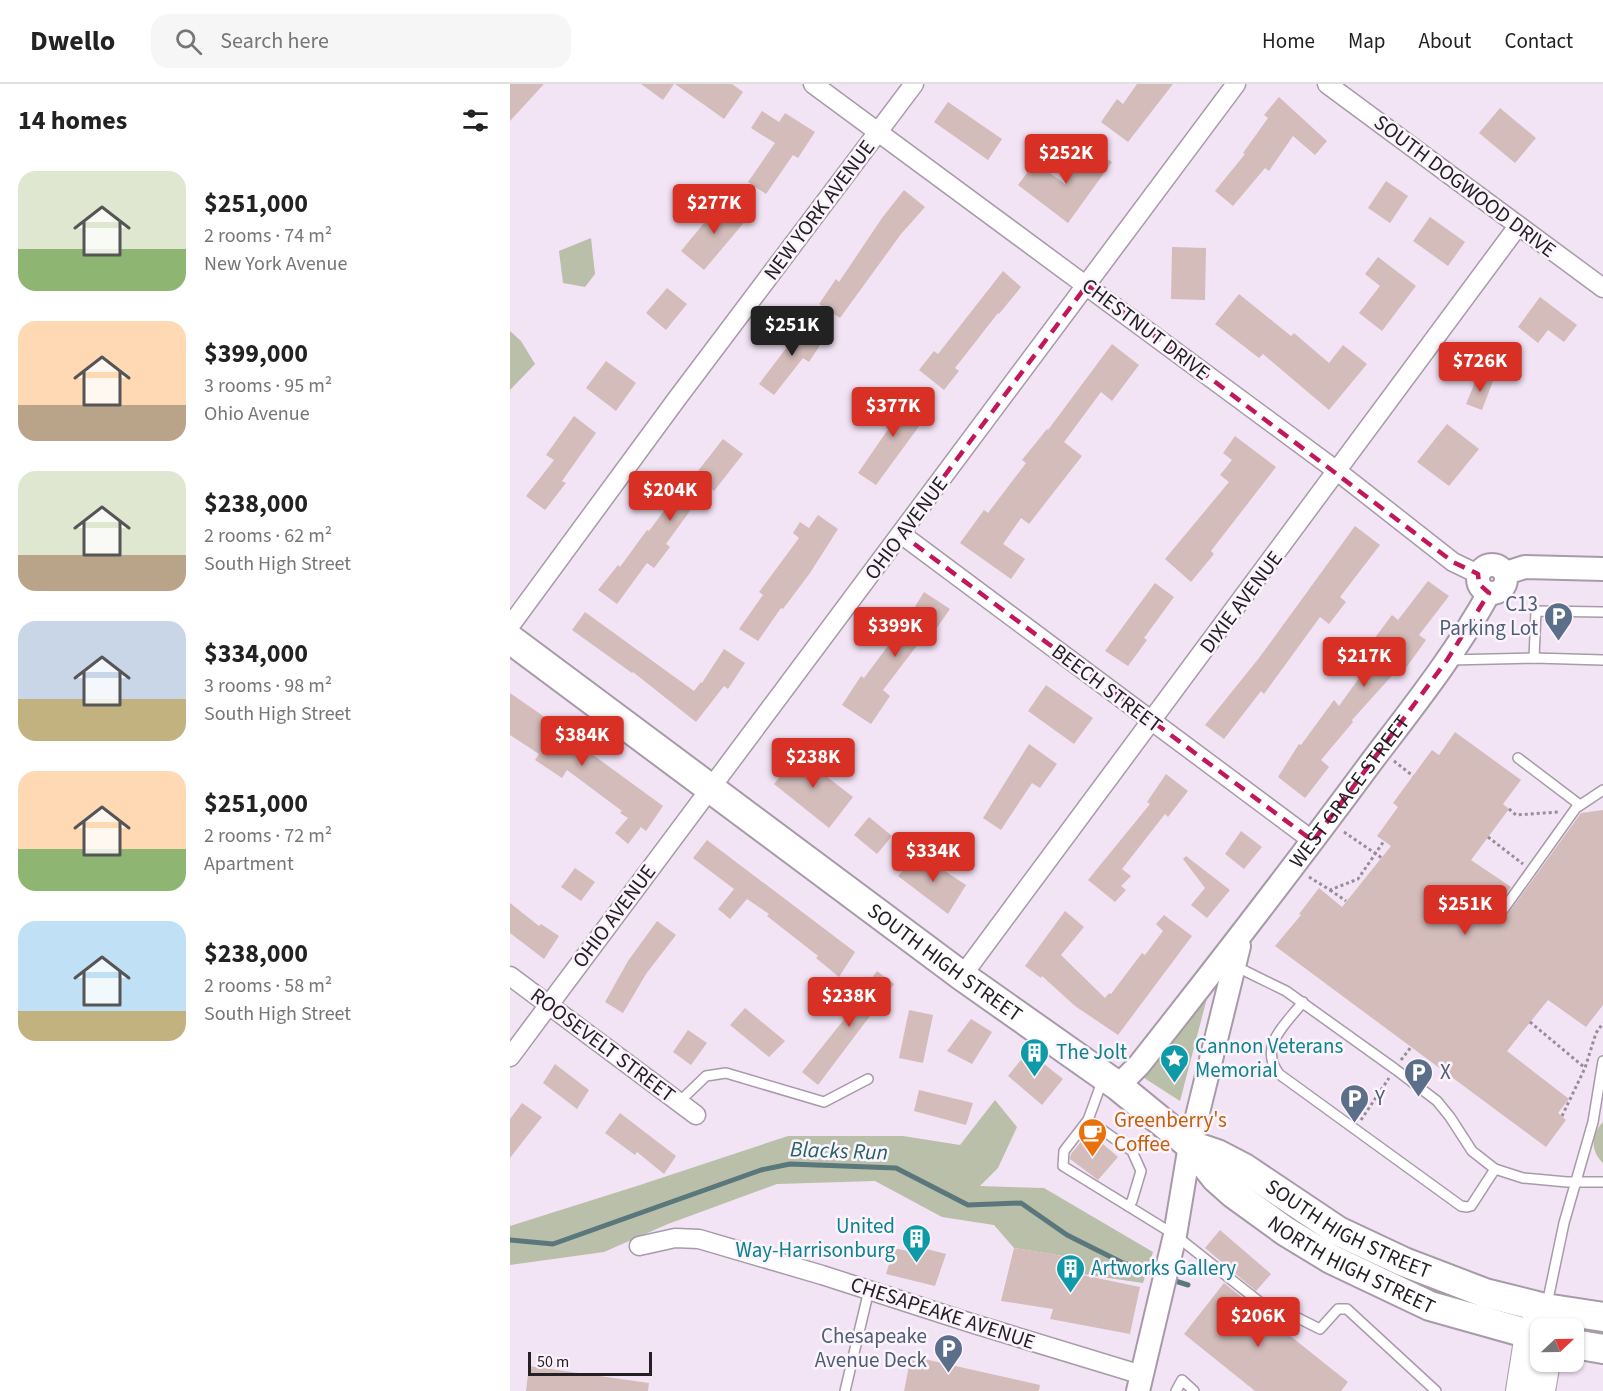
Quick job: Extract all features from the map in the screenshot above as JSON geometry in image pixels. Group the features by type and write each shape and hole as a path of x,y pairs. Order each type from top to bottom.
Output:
{"main road":[{"name":"SOUTH HIGH STREET","path":"510,639 962,976 1111,1082 1190,1145"},
{"name":"NORTH HIGH STREET","path":"1190,1145 1216,1178 1234,1194 1285,1231 1331,1258 1430,1306 1530,1325"},
{"path":"1584,1320 1603,1317"},
{"path":"1584,1346 1603,1349"},
{"path":"1519,1391 1530,1359"},
{"path":"1542,1391 1545,1372"}],"street":[{"name":"CHESTNUT DRIVE","path":"813,84 1337,471 1484,584"},
{"name":"NEW YORK AVENUE","path":"510,626 676,400 914,84"},
{"name":"OHIO AVENUE","path":"510,1057 1236,84"},
{"name":"SOUTH DOGWOOD DRIVE","path":"1328,84 1603,288"},
{"name":"DIXIE AVENUE","path":"962,976 1518,226"},
{"name":"BEECH STREET","path":"901,534 1313,841"},
{"name":"WEST GRACE STREET","path":"1111,1082 1139,1065 1227,962 1247,928 1447,660 1475,619 1484,584 1502,590 1506,582 1506,573 1525,567 1603,570"},
{"name":"WEST GRACE STREET","path":"1140,1383 1175,1234 1190,1145 1227,962"},
{"name":"ROOSEVELT STREET","path":"510,976 696,1115"},
{"name":"CHESAPEAKE AVENUE","path":"639,1246 675,1238 699,1239 869,1290 1140,1383"}],"lane":[{"path":"1534,658 1536,611 1603,612"},
{"path":"1447,660 1534,658 1603,660"},
{"path":"1518,758 1580,805"},
{"path":"1503,910 1580,805 1603,790"},
{"path":"1227,962 1277,986 1303,1002 1437,1101 1472,1151 1495,1169 1523,1178 1603,1182"},
{"path":"1303,1002 1275,1038 1271,1047 1270,1057 1279,1074 1461,1206 1471,1206 1495,1169"},
{"path":"1543,1318 1575,1182 1593,1122 1603,1061"},
{"path":"680,1102 706,1076 726,1073 824,1102 868,1079"},
{"path":"1111,1082 1088,1120 1064,1151 1063,1166 1175,1234 1276,1315 1294,1316 1320,1329 1338,1309 1347,1309 1436,1391"},
{"path":"1593,1122 1603,1113"},
{"path":"1088,1120 1132,1151 1141,1171 1132,1201 1128,1206"},
{"path":"845,1391 869,1290"},
{"path":"1176,1391 1182,1380 1194,1391"}],"path":[{"path":"1509,809 1516,815 1556,812 1580,805"},
{"path":"1342,830 1374,855 1382,858"},
{"path":"1488,837 1531,870"},
{"path":"1330,890 1358,879 1384,841"},
{"path":"1293,868 1346,901"},
{"path":"1530,1022 1599,1079"},
{"path":"1562,1116 1585,1068 1596,1033 1603,1023"},
{"path":"1355,1129 1411,1047"}],"highlighted area":[{"path":"1087,285 1453,562 1478,574 1479,584 1489,593 1447,660 1313,841 901,534"}],"green space":[{"path":"591,238 595,274 585,287 563,283 559,251"},
{"path":"510,331 521,341 535,364 510,390"},
{"path":"1207,998 1180,1101 1141,1076"},
{"path":"995,1100 1017,1127 998,1168 980,1186 1044,1188 1153,1252 1143,1283 1068,1272 1069,1257 1014,1248 994,1225 942,1217 875,1181 777,1184 668,1224 604,1252 510,1265 510,1226 788,1136 903,1136 960,1145"},
{"path":"1603,1122 1603,1163 1594,1148 1594,1137"}],"building":[{"path":"510,84 544,84 510,121"},
{"path":"641,84 674,84 663,100"},
{"path":"675,84 732,84 743,92 724,119"},
{"path":"1137,84 1173,84 1128,142 1101,122 1117,99 1123,104"},
{"path":"1279,97 1327,141 1315,155 1293,136 1269,171 1265,168 1233,206 1215,191 1245,154 1243,153 1268,118 1264,115"},
{"path":"948,102 1002,139 988,160 934,122"},
{"path":"1500,108 1536,138 1515,163 1479,133"},
{"path":"762,111 779,122 785,113 815,132 798,158 793,155 766,194 748,182 775,143 751,128"},
{"path":"1089,147 1112,162 1068,223 1018,185 1035,162 1065,184"},
{"path":"1386,181 1408,196 1390,223 1368,208"},
{"path":"904,190 925,207 901,234 840,318 819,304 836,279 839,282 882,218"},
{"path":"723,200 747,219 704,270 681,251"},
{"path":"1430,217 1465,242 1448,266 1413,241"},
{"path":"1172,247 1206,248 1205,300 1171,299"},
{"path":"1378,257 1416,286 1382,331 1359,313 1380,286 1365,274"},
{"path":"1003,271 1021,287 955,368 959,371 944,390 919,370 934,351 938,354"},
{"path":"667,288 687,304 666,330 646,313"},
{"path":"1239,294 1291,336 1294,333 1329,363 1343,345 1367,364 1329,410 1263,354 1259,358 1215,324"},
{"path":"1540,297 1577,325 1564,342 1548,330 1538,343 1518,327"},
{"path":"800,322 824,339 809,362 803,358 774,395 759,384 787,347 785,346"},
{"path":"1112,344 1139,365 1112,401 1101,392 1064,442 1082,456 1029,524 1021,518 1003,544 1025,559 1011,579 960,543 984,510 988,513 1026,463 1022,460 1048,430"},
{"path":"606,361 636,383 616,411 586,388"},
{"path":"1478,375 1493,381 1482,410 1466,404"},
{"path":"901,394 928,414 876,485 858,473 889,428 881,423"},
{"path":"574,416 596,433 562,481 566,483 545,510 526,496 554,460 546,455"},
{"path":"1447,424 1479,449 1449,486 1417,462"},
{"path":"1235,436 1276,467 1211,551 1214,554 1191,582 1165,559 1229,482 1220,475 1232,460 1223,453"},
{"path":"723,439 743,454 714,491 708,486 666,544 670,547 654,568 647,563 617,604 598,590 618,565 620,567 647,530 649,531 678,492 680,494"},
{"path":"818,515 838,529 810,573 758,641 739,629 763,595 759,592 799,538 793,533 800,522 809,528"},
{"path":"1355,526 1380,545 1340,597 1346,602 1329,624 1320,617 1264,694 1261,691 1224,739 1205,725 1259,658"},
{"path":"1428,581 1449,596 1419,635 1426,640 1403,672 1398,669 1352,720 1353,722 1321,760 1329,767 1305,798 1278,777 1299,744 1301,745 1334,700 1339,706 1377,653 1368,647 1392,615 1398,620"},
{"path":"1155,583 1174,597 1144,638 1147,640 1128,666 1105,651"},
{"path":"924,592 950,609 927,642 922,639 883,690 890,696 871,724 842,705 861,676 864,678 903,626"},
{"path":"585,612 694,691 702,683 724,649 745,663 728,689 724,686 696,722 633,672 572,630"},
{"path":"1046,685 1093,718 1074,744 1028,711"},
{"path":"510,693 663,806 646,831 641,827 628,844 615,833 628,818 620,813 622,811 567,770 562,778 535,760 539,754 510,735"},
{"path":"1455,732 1521,780 1503,804 1509,809 1471,860 1511,887 1497,907 1500,916 1508,914 1581,813 1603,810 1603,1005 1586,1027 1548,1000 1507,1051 1569,1099 1558,1113 1566,1120 1546,1147 1275,946 1301,915 1299,914 1319,888 1342,907 1391,846 1377,836 1398,807 1393,803 1432,750 1439,755"},
{"path":"1029,744 1057,764 1040,788 1032,783 1001,830 983,818"},
{"path":"802,749 826,768 822,773 853,797 829,828 774,784"},
{"path":"1166,774 1188,791 1168,817 1165,814 1122,869 1131,876 1121,886 1126,890 1115,902 1088,880 1150,804 1147,802"},
{"path":"869,817 892,836 877,854 854,835"},
{"path":"1241,831 1262,847 1244,869 1225,854"},
{"path":"707,840 855,952 839,977 816,958 818,956 767,916 769,914 747,899 730,919 718,909 734,889 693,858"},
{"path":"919,854 966,885 948,914 898,876"},
{"path":"1186,856 1230,890 1207,918 1191,905 1205,888 1183,859"},
{"path":"575,868 595,882 581,901 561,887"},
{"path":"510,903 539,926 541,924 559,936 544,959 510,933"},
{"path":"1065,911 1084,927 1061,955 1105,998 1109,993 1111,994 1142,953 1145,955 1163,931 1156,924 1164,915 1192,936 1118,1035 1075,1006 1042,976 1041,978 1025,966"},
{"path":"657,921 676,935 646,974 623,1013 605,1002 628,961"},
{"path":"877,971 894,984 818,1085 802,1072 846,1017 844,1016"},
{"path":"745,1008 785,1041 769,1057 730,1025"},
{"path":"909,1010 933,1015 923,1063 899,1058"},
{"path":"971,1019 992,1032 972,1064 947,1051"},
{"path":"688,1030 707,1043 691,1065 673,1052"},
{"name":"The Jolt","path":"1028,1051 1063,1079 1042,1105 1008,1076"},
{"path":"555,1064 589,1090 577,1109 543,1083"},
{"path":"919,1090 973,1103 966,1125 914,1111"},
{"path":"522,1103 542,1117 510,1158 510,1119"},
{"path":"620,1113 676,1156 664,1174 637,1152 635,1155 605,1133"},
{"name":"Greenberry's Coffee","path":"1089,1132 1118,1157 1098,1180 1070,1159 1071,1154"},
{"path":"1220,1230 1271,1274 1256,1291 1205,1248"},
{"name":"United Way-Harrisonburg","path":"919,1247 946,1254 935,1286 886,1274 894,1248 917,1253"},
{"name":"Artworks Gallery","path":"1014,1248 1069,1257 1068,1272 1140,1287 1130,1334 1050,1319 1053,1309 1001,1301"},
{"path":"1224,1283 1348,1382 1341,1391 1255,1391 1184,1334"},
{"name":"Chesapeake Avenue Deck","path":"911,1356 1040,1385 1039,1391 904,1391"},
{"path":"529,1366 649,1383 648,1391 526,1391"}],"waterway":[{"name":"Blacks Run","path":"510,1240 553,1244 761,1170 790,1164 896,1168 968,1205 1021,1203 1067,1235 1121,1262 1161,1276"},
{"name":"Blacks Run","path":"1169,1279 1188,1285"}],"place":[{"name":"C13 Parking Lot","path":"1559,642"},
{"name":"The Jolt","path":"1035,1078"},
{"name":"Cannon Veterans Memorial","path":"1174,1084"},
{"name":"X","path":"1419,1098"},
{"name":"Y","path":"1354,1124"},
{"name":"Greenberry's Coffee","path":"1093,1158"},
{"name":"United Way-Harrisonburg","path":"916,1264"},
{"name":"Artworks Gallery","path":"1070,1294"},
{"name":"Chesapeake Avenue Deck","path":"948,1374"}]}
